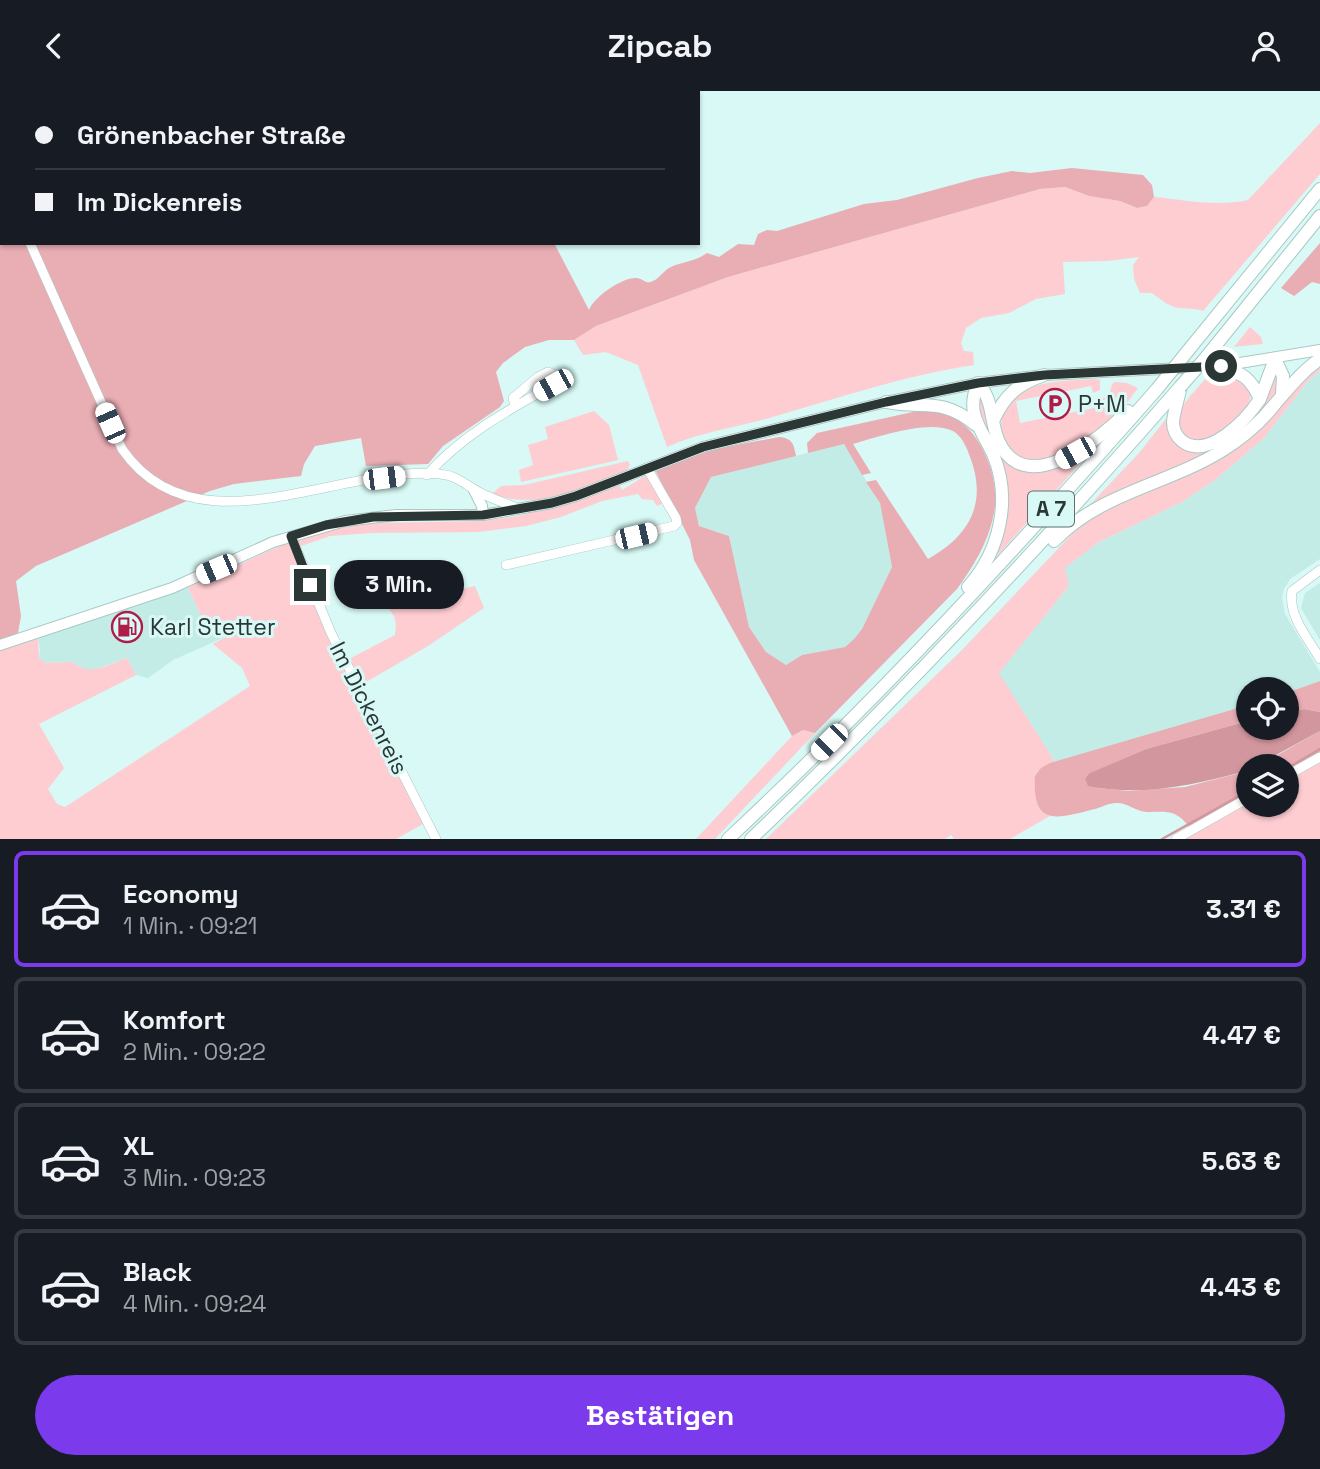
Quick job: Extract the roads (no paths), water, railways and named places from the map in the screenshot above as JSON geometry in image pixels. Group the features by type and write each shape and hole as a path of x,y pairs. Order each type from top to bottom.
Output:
{"highway":[{"name":"A 7","path":"728,839 813,758 942,627 1071,487 1157,389 1320,189"},
{"name":"A 7","path":"751,839 899,694 1091,489 1219,342 1320,216"},
{"path":"1275,359 1283,376 1282,395"},
{"path":"1260,399 1275,359"},
{"path":"1018,568 1035,561 1064,531 1099,507 1222,450 1262,419 1304,370 1320,359"},
{"path":"1221,366 1241,373 1250,380 1260,399"},
{"path":"994,420 1008,394 1028,380 1044,375"},
{"name":"A 7","path":"942,627 944,614 978,576 995,541 1002,517 998,467 976,425 973,402 978,383"},
{"path":"978,383 986,393 998,439 1009,456 1027,465 1046,465 1062,460 1087,446 1137,402 1157,389"},
{"name":"A 7","path":"1180,387 1174,429 1179,439 1197,447 1209,445 1232,430 1250,414 1260,399"},
{"path":"886,402 905,406 916,403 946,407 976,425"}],"main road":[{"path":"0,645 172,588 291,536 336,523 373,517 483,515 519,510 576,496 703,447 886,402 978,383 1044,375 1221,366 1320,350"},
{"path":"474,490 482,506 483,515"}],"street":[{"path":"31,245 122,449 132,464 159,484 185,497 247,502 342,483 440,474 467,482 474,490 519,510"},
{"path":"426,475 449,450 515,406 553,385 555,375 548,372 538,377 513,398 515,406"},
{"path":"506,565 674,526 677,523 676,518 647,468"},
{"name":"Im Dickenreis","path":"291,536 331,633 436,839"},
{"path":"1320,570 1292,591 1291,606 1320,659"},
{"path":"1299,769 1320,757"},
{"path":"1176,839 1236,805"}],"waterway":[{"path":"1299,761 1320,749"},
{"path":"1162,839 1236,798"}],"place":[{"name":"P+M","path":"1055,404"},
{"name":"Karl Stetter","path":"127,627"}]}
